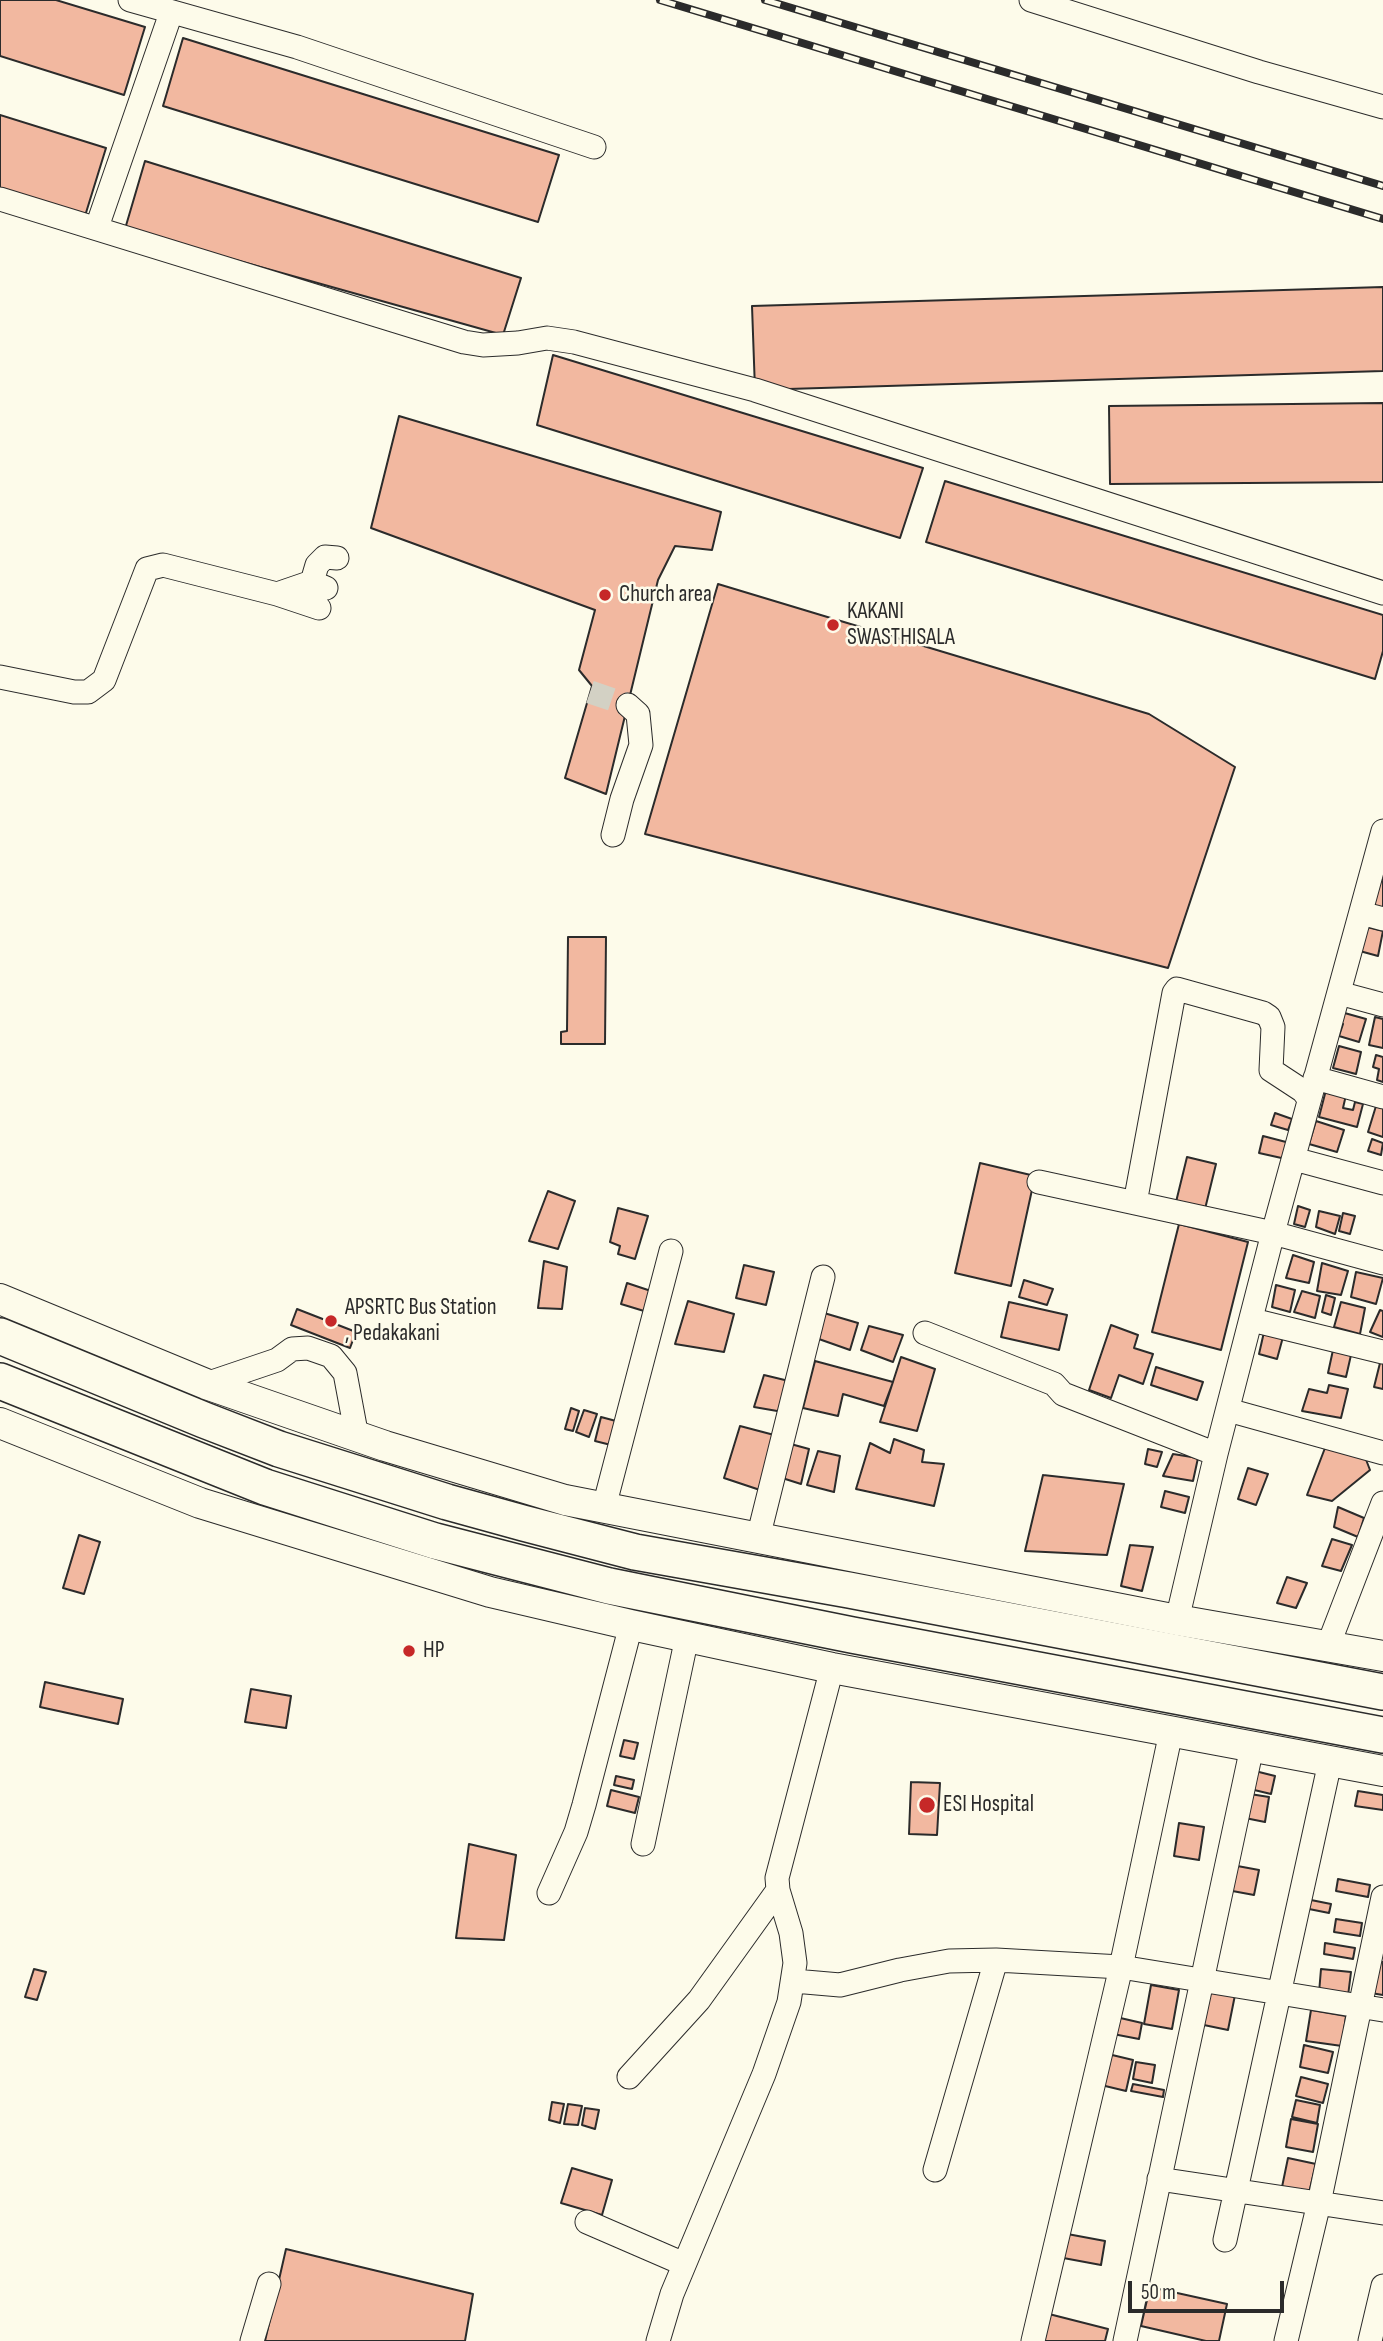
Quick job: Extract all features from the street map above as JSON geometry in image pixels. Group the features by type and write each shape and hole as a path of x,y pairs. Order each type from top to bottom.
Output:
{"highway":[{"path":"0,1336 279,1449 536,1527 635,1552 1383,1692"},
{"path":"0,1381 265,1487 449,1545 622,1588 1383,1735"}],"main road":[{"path":"0,1299 206,1384 357,1437 565,1500 1177,1620 1383,1656"},
{"path":"0,1423 200,1503 490,1592 832,1668 1383,1771"}],"street":[{"path":"130,0 298,47 594,147"},
{"path":"1031,0 1259,72 1383,107"},
{"path":"97,227 171,13"},
{"path":"0,199 464,341 483,345 547,338 565,341 755,390 1383,593"},
{"path":"0,677 74,692 88,692 104,680 147,569 163,565 277,594 319,593 317,565 325,557 337,558"},
{"path":"613,835 622,799 641,745 638,714 628,705"},
{"path":"1177,1620 1216,1454 1273,1233 1383,834"},
{"path":"1361,913 1383,919"},
{"path":"1136,1199 1174,993 1177,989 1269,1017 1273,1027 1271,1070 1303,1091 1312,1089 1383,1097"},
{"path":"1339,993 1383,1005"},
{"path":"1294,1159 1383,1183"},
{"path":"1039,1182 1136,1199 1383,1263"},
{"path":"604,1507 671,1251"},
{"path":"758,1538 823,1277"},
{"path":"1252,1320 1383,1352"},
{"path":"925,1333 1054,1384 1063,1394 1216,1454"},
{"path":"206,1384 277,1360 292,1349 308,1348 331,1356 345,1373 357,1437"},
{"path":"1228,1410 1383,1453"},
{"path":"1328,1646 1383,1503"},
{"path":"549,1893 576,1832 631,1625"},
{"path":"643,1844 687,1637"},
{"path":"658,2341 684,2264 764,2074 789,2002 795,1963 792,1933 778,1890 778,1869 832,1668"},
{"path":"1033,2341 1121,1967 1171,1732"},
{"path":"1125,2341 1252,1747"},
{"path":"1225,2240 1330,1762"},
{"path":"629,2077 699,2000 778,1890"},
{"path":"1286,2341 1372,2009 1383,1897"},
{"path":"794,1981 840,1985 949,1961 996,1960 1121,1967 1372,2009"},
{"path":"935,2169 996,1960"},
{"path":"1159,2179 1383,2213"},
{"path":"587,2222 684,2264"},
{"path":"252,2341 269,2284"},
{"path":"1370,2341 1383,2286"}],"building":[{"path":"0,0 56,0 145,27 124,95 0,56"},
{"path":"183,38 559,155 538,222 163,106"},
{"path":"0,115 106,148 85,216 0,189"},
{"path":"145,161 521,278 503,335 125,229"},
{"path":"1383,287 1383,371 755,390 752,306"},
{"path":"553,355 923,468 900,538 537,425"},
{"path":"1383,403 1383,482 1110,484 1109,406"},
{"name":"Church area","path":"399,416 721,512 712,550 675,546 658,580 606,794 565,778 592,686 579,670 595,610 371,528"},
{"path":"945,481 1383,615 1383,651 1375,679 926,542"},
{"path":"718,584 1149,714 1235,767 1168,968 645,834"},
{"path":"1379,879 1383,880 1383,909 1372,906"},
{"path":"1363,926 1383,931 1378,956 1356,950"},
{"path":"568,937 606,937 605,1044 561,1044 561,1032 567,1031"},
{"path":"1341,1012 1366,1019 1359,1042 1339,1036 1343,1024 1338,1023"},
{"path":"1375,1017 1383,1019 1383,1048 1369,1045"},
{"path":"1339,1046 1361,1052 1356,1074 1333,1068"},
{"path":"1376,1055 1383,1057 1383,1082 1377,1080 1379,1069 1373,1067"},
{"path":"1326,1090 1346,1095 1343,1108 1353,1110 1355,1102 1363,1104 1357,1127 1319,1117"},
{"path":"1376,1106 1383,1108 1383,1137 1368,1132"},
{"path":"1275,1113 1292,1119 1288,1130 1271,1125"},
{"path":"1316,1121 1344,1130 1337,1152 1309,1144"},
{"path":"1263,1136 1286,1142 1286,1159 1259,1153"},
{"path":"1372,1139 1383,1143 1381,1155 1368,1151"},
{"path":"1187,1157 1216,1164 1205,1209 1176,1202"},
{"path":"980,1163 1035,1176 1011,1286 955,1273"},
{"path":"548,1191 575,1201 558,1249 529,1241"},
{"path":"1298,1206 1310,1210 1305,1227 1294,1224"},
{"path":"618,1208 648,1216 635,1259 618,1254 620,1246 610,1242"},
{"path":"1319,1211 1340,1216 1335,1234 1316,1227"},
{"path":"1343,1213 1355,1216 1350,1234 1339,1231"},
{"path":"1179,1224 1248,1242 1221,1350 1152,1332"},
{"path":"1293,1255 1314,1262 1309,1283 1286,1278"},
{"path":"544,1261 567,1267 562,1309 538,1308"},
{"path":"1322,1263 1348,1271 1341,1295 1317,1291"},
{"path":"744,1265 774,1272 766,1305 736,1298"},
{"path":"1356,1272 1383,1278 1376,1304 1351,1297"},
{"path":"1024,1280 1053,1289 1047,1305 1019,1297"},
{"path":"627,1283 651,1291 644,1311 621,1304"},
{"path":"1276,1285 1295,1290 1290,1312 1272,1307"},
{"path":"1302,1291 1320,1296 1315,1318 1294,1312"},
{"path":"1326,1295 1335,1298 1331,1315 1322,1312"},
{"path":"688,1301 734,1314 724,1352 675,1344"},
{"path":"1009,1302 1067,1315 1059,1350 1001,1337"},
{"path":"1341,1302 1365,1308 1360,1334 1334,1327"},
{"path":"297,1309 356,1332 350,1348 291,1325"},
{"path":"1380,1310 1383,1311 1383,1337 1370,1332"},
{"path":"824,1313 858,1323 850,1350 816,1338"},
{"path":"1111,1325 1138,1335 1134,1348 1153,1354 1143,1384 1119,1375 1111,1398 1089,1390"},
{"path":"869,1326 903,1335 893,1362 861,1350"},
{"path":"1264,1332 1283,1337 1277,1359 1259,1354"},
{"path":"1333,1350 1351,1355 1346,1377 1328,1373"},
{"path":"901,1357 935,1369 917,1431 880,1422"},
{"path":"815,1361 893,1382 884,1406 843,1394 838,1416 803,1408"},
{"path":"1380,1363 1383,1363 1383,1389 1374,1387"},
{"path":"1156,1367 1203,1382 1197,1400 1151,1385"},
{"path":"764,1375 793,1382 783,1412 754,1407"},
{"path":"1329,1385 1348,1389 1341,1418 1302,1411 1309,1389 1327,1393"},
{"path":"571,1408 579,1411 573,1431 565,1429"},
{"path":"584,1410 597,1414 589,1437 576,1432"},
{"path":"601,1417 616,1421 611,1445 595,1441"},
{"path":"740,1426 778,1436 763,1491 724,1478"},
{"path":"894,1439 924,1450 922,1462 944,1464 934,1506 856,1489 870,1443 890,1453"},
{"path":"787,1443 809,1449 801,1484 779,1477"},
{"path":"1325,1448 1365,1457 1370,1470 1332,1501 1307,1495"},
{"path":"1148,1449 1162,1452 1157,1467 1145,1464"},
{"path":"818,1451 840,1456 834,1492 807,1485"},
{"path":"1173,1454 1198,1458 1193,1481 1163,1476"},
{"path":"1248,1468 1268,1474 1256,1505 1238,1499"},
{"path":"1043,1475 1124,1484 1107,1555 1025,1551"},
{"path":"1165,1491 1189,1497 1185,1513 1161,1507"},
{"path":"1338,1507 1364,1518 1358,1537 1334,1527"},
{"path":"79,1535 100,1542 84,1594 63,1588"},
{"path":"1332,1539 1352,1545 1341,1571 1322,1566"},
{"path":"1130,1545 1153,1547 1142,1591 1121,1586"},
{"path":"1287,1577 1307,1583 1296,1608 1277,1603"},
{"path":"45,1682 123,1699 118,1724 40,1707"},
{"path":"251,1689 291,1696 286,1728 245,1722"},
{"path":"624,1740 638,1743 634,1759 620,1756"},
{"path":"1255,1771 1275,1776 1271,1794 1250,1789"},
{"path":"616,1776 634,1780 632,1789 614,1785"},
{"path":"911,1782 940,1783 937,1835 909,1834"},
{"path":"611,1790 639,1797 635,1813 607,1806"},
{"path":"1358,1791 1383,1795 1383,1810 1355,1806"},
{"path":"1250,1794 1269,1797 1265,1822 1245,1818"},
{"path":"1179,1823 1204,1827 1199,1860 1174,1856"},
{"path":"469,1844 516,1855 504,1940 456,1938"},
{"path":"1232,1865 1259,1870 1254,1895 1227,1890"},
{"path":"1338,1879 1370,1885 1368,1897 1336,1891"},
{"path":"1306,1899 1331,1904 1329,1913 1304,1908"},
{"path":"1336,1919 1362,1923 1360,1936 1334,1932"},
{"path":"1325,1943 1355,1948 1353,1959 1324,1954"},
{"path":"1377,1961 1383,1962 1383,1995 1371,1993"},
{"path":"34,1969 46,1972 37,2000 25,1997"},
{"path":"1321,1969 1351,1972 1348,1996 1319,1993"},
{"path":"1151,1985 1179,1990 1172,2029 1144,2024"},
{"path":"1205,1989 1235,1995 1228,2030 1199,2024"},
{"path":"1311,2010 1346,2016 1342,2046 1306,2041"},
{"path":"1116,2017 1142,2023 1139,2039 1113,2034"},
{"path":"1304,2045 1333,2052 1328,2073 1300,2067"},
{"path":"1108,2054 1133,2060 1126,2091 1101,2085"},
{"path":"1136,2062 1155,2065 1152,2083 1133,2079"},
{"path":"1301,2077 1328,2084 1323,2103 1296,2096"},
{"path":"1133,2084 1164,2090 1163,2097 1131,2091"},
{"path":"1296,2100 1320,2105 1317,2123 1292,2117"},
{"path":"552,2102 564,2104 560,2123 549,2120"},
{"path":"568,2104 582,2106 578,2125 564,2124"},
{"path":"585,2108 599,2110 595,2129 582,2125"},
{"path":"1291,2119 1318,2124 1313,2152 1286,2147"},
{"path":"1288,2158 1316,2164 1309,2193 1282,2187"},
{"path":"572,2168 612,2180 602,2215 561,2203"},
{"path":"1062,2233 1105,2241 1101,2265 1058,2257"},
{"path":"286,2249 473,2294 465,2341 265,2341"},
{"path":"1150,2287 1227,2304 1219,2341 1206,2341 1141,2326"},
{"path":"1045,2313 1108,2329 1105,2341 1038,2341"}],"tunnel":[{"path":"590,692 628,705"}],"railway":[{"path":"660,0 1383,219"},
{"path":"765,0 1383,186"}],"place":[{"name":"Church area","path":"605,595"},
{"name":"KAKANI SWASTHISALA","path":"833,625"},
{"name":"APSRTC Bus Station , Pedakakani","path":"331,1321"},
{"name":"HP","path":"409,1651"},
{"name":"ESI Hospital","path":"927,1805"}]}
